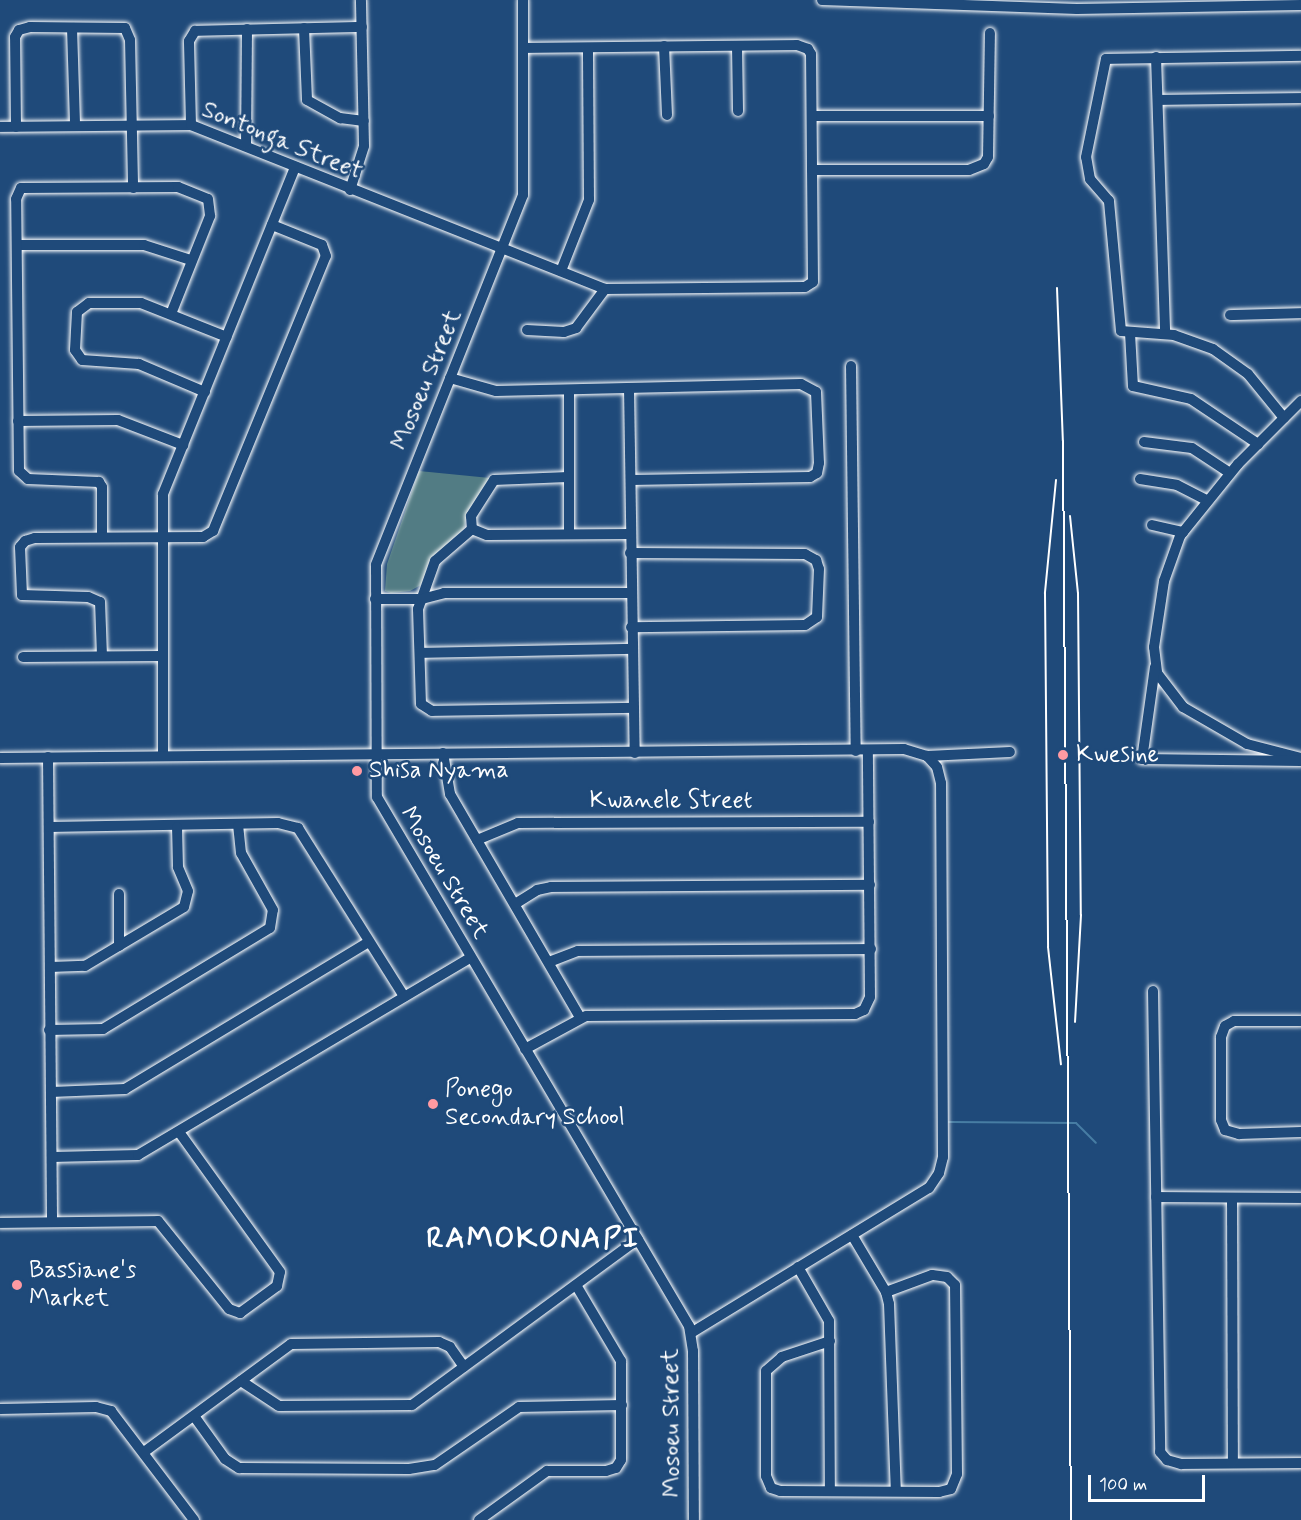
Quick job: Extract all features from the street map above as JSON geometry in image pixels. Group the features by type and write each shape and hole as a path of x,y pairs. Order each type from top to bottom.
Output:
{"street":[{"path":"350,190 363,159 361,0"},
{"name":"Mosoeu Street","path":"523,0 525,184 504,248 379,553 375,599 376,754 380,807 638,1239 691,1333 694,1520"},
{"path":"822,0 1077,9 1301,3"},
{"path":"16,127 16,34 24,27 128,30 133,188"},
{"path":"191,125 191,35 202,29 362,27"},
{"path":"72,28 75,126"},
{"path":"304,28 307,100 340,118 364,121"},
{"path":"246,145 247,29"},
{"path":"812,170 978,168 988,157 990,33"},
{"path":"524,48 797,45 808,49 812,116 815,272 810,285 605,290 576,328 564,332 526,330"},
{"path":"664,46 667,115"},
{"path":"738,46 738,111"},
{"path":"561,271 589,200 588,48"},
{"path":"1284,417 1261,387 1226,356 1186,338 1165,334 1123,332 1119,326 1108,201 1090,179 1086,158 1106,58 1301,56"},
{"path":"1156,57 1165,334"},
{"path":"1159,100 1301,98"},
{"path":"812,116 989,116"},
{"name":"Sontonga Street","path":"0,127 191,125 605,290"},
{"path":"163,756 163,494 295,166"},
{"path":"102,536 102,487 99,482 28,480 21,476 18,421 16,199 21,188 178,187 208,199 210,216 171,314"},
{"path":"102,656 100,602 88,597 24,596 20,591 19,553 23,543 31,538 203,537 213,531 325,260 322,245 272,225"},
{"path":"17,245 144,245 191,260"},
{"path":"205,392 139,364 86,361 77,355 77,312 84,304 141,303 227,337"},
{"path":"1230,315 1301,313"},
{"path":"1130,333 1132,386 1191,399 1258,444"},
{"path":"851,366 856,751"},
{"path":"450,378 489,391 801,384 814,389 818,399 819,464 816,473 810,477 631,480"},
{"path":"629,388 631,627 635,753"},
{"path":"569,390 569,534"},
{"path":"1301,401 1230,473 1183,532 1164,580 1142,759 1301,760"},
{"path":"18,421 118,420 183,445"},
{"path":"1144,442 1192,448 1230,473"},
{"path":"472,529 471,516 497,478 568,477"},
{"path":"1140,479 1177,485 1207,500"},
{"path":"1152,525 1183,532"},
{"path":"472,529 487,535 630,534"},
{"path":"472,529 435,561 418,609 421,701 428,710 633,708"},
{"path":"630,553 806,554 816,560 819,569 817,617 805,625 631,627"},
{"path":"375,599 422,599 444,593 631,593"},
{"path":"420,653 632,649"},
{"path":"23,657 162,656"},
{"path":"1155,666 1166,689 1183,707 1246,744 1301,760"},
{"path":"525,1049 580,1017 860,1013 869,1002 871,949 868,750"},
{"path":"0,758 868,750 913,750 927,756 937,767 940,783 943,1157 929,1188 691,1333"},
{"path":"927,756 1010,752"},
{"path":"443,753 448,789 580,1017"},
{"path":"48,757 52,1221"},
{"name":"Kwanele Street","path":"477,840 518,823 869,822"},
{"path":"50,828 284,824 303,831 404,996"},
{"path":"49,1030 103,1029 270,928 273,909 241,853 238,826"},
{"path":"50,967 84,966 180,910 187,902 188,891 178,867 177,827"},
{"path":"516,904 537,890 551,887 870,885"},
{"path":"119,894 119,946"},
{"path":"51,1092 125,1089 369,942"},
{"path":"549,962 578,951 871,949"},
{"path":"52,1157 138,1155 470,958"},
{"path":"1153,991 1160,1452 1167,1460 1181,1464 1301,1463"},
{"path":"1301,1021 1227,1024 1221,1037 1221,1123 1228,1131 1301,1132"},
{"path":"0,1223 158,1221 229,1309 236,1314 246,1309 277,1286 278,1267 179,1132"},
{"path":"1156,1197 1301,1198"},
{"path":"1232,1198 1233,1462"},
{"path":"852,1235 886,1292 896,1491"},
{"path":"241,1382 279,1406 408,1406 638,1239"},
{"path":"798,1267 826,1313 830,1341 830,1491"},
{"path":"830,1341 782,1357 769,1366 764,1378 768,1485 780,1491 947,1491 956,1480 957,1296 953,1282 938,1275 886,1292"},
{"path":"480,1520 547,1471 616,1468 622,1455 619,1356 576,1285"},
{"path":"144,1452 288,1346 300,1343 439,1342 450,1347 464,1367"},
{"path":"194,1416 225,1459 239,1468 409,1468 441,1462 519,1407 622,1405"},
{"path":"0,1409 106,1409 117,1416 194,1520"}],"green space":[{"path":"419,471 490,478 467,514 464,529 432,558 421,585 410,591 391,593 385,591 387,564"}],"waterway":[{"path":"949,1122 1076,1123 1096,1143"}],"railway":[{"path":"1057,288 1063,441 1071,1520"},
{"path":"1056,480 1045,593 1048,947 1061,1064"},
{"path":"1070,516 1078,593 1081,915 1075,1022"}],"place":[{"name":"Kwesine","path":"1063,755"},
{"name":"Shisa Nyama","path":"357,771"},
{"name":"Ponego Secondary School","path":"433,1104"},
{"name":"Bassiane's Market","path":"17,1285"}],"district":[{"name":"RAMOKONAPI","path":"533,1239"}]}
